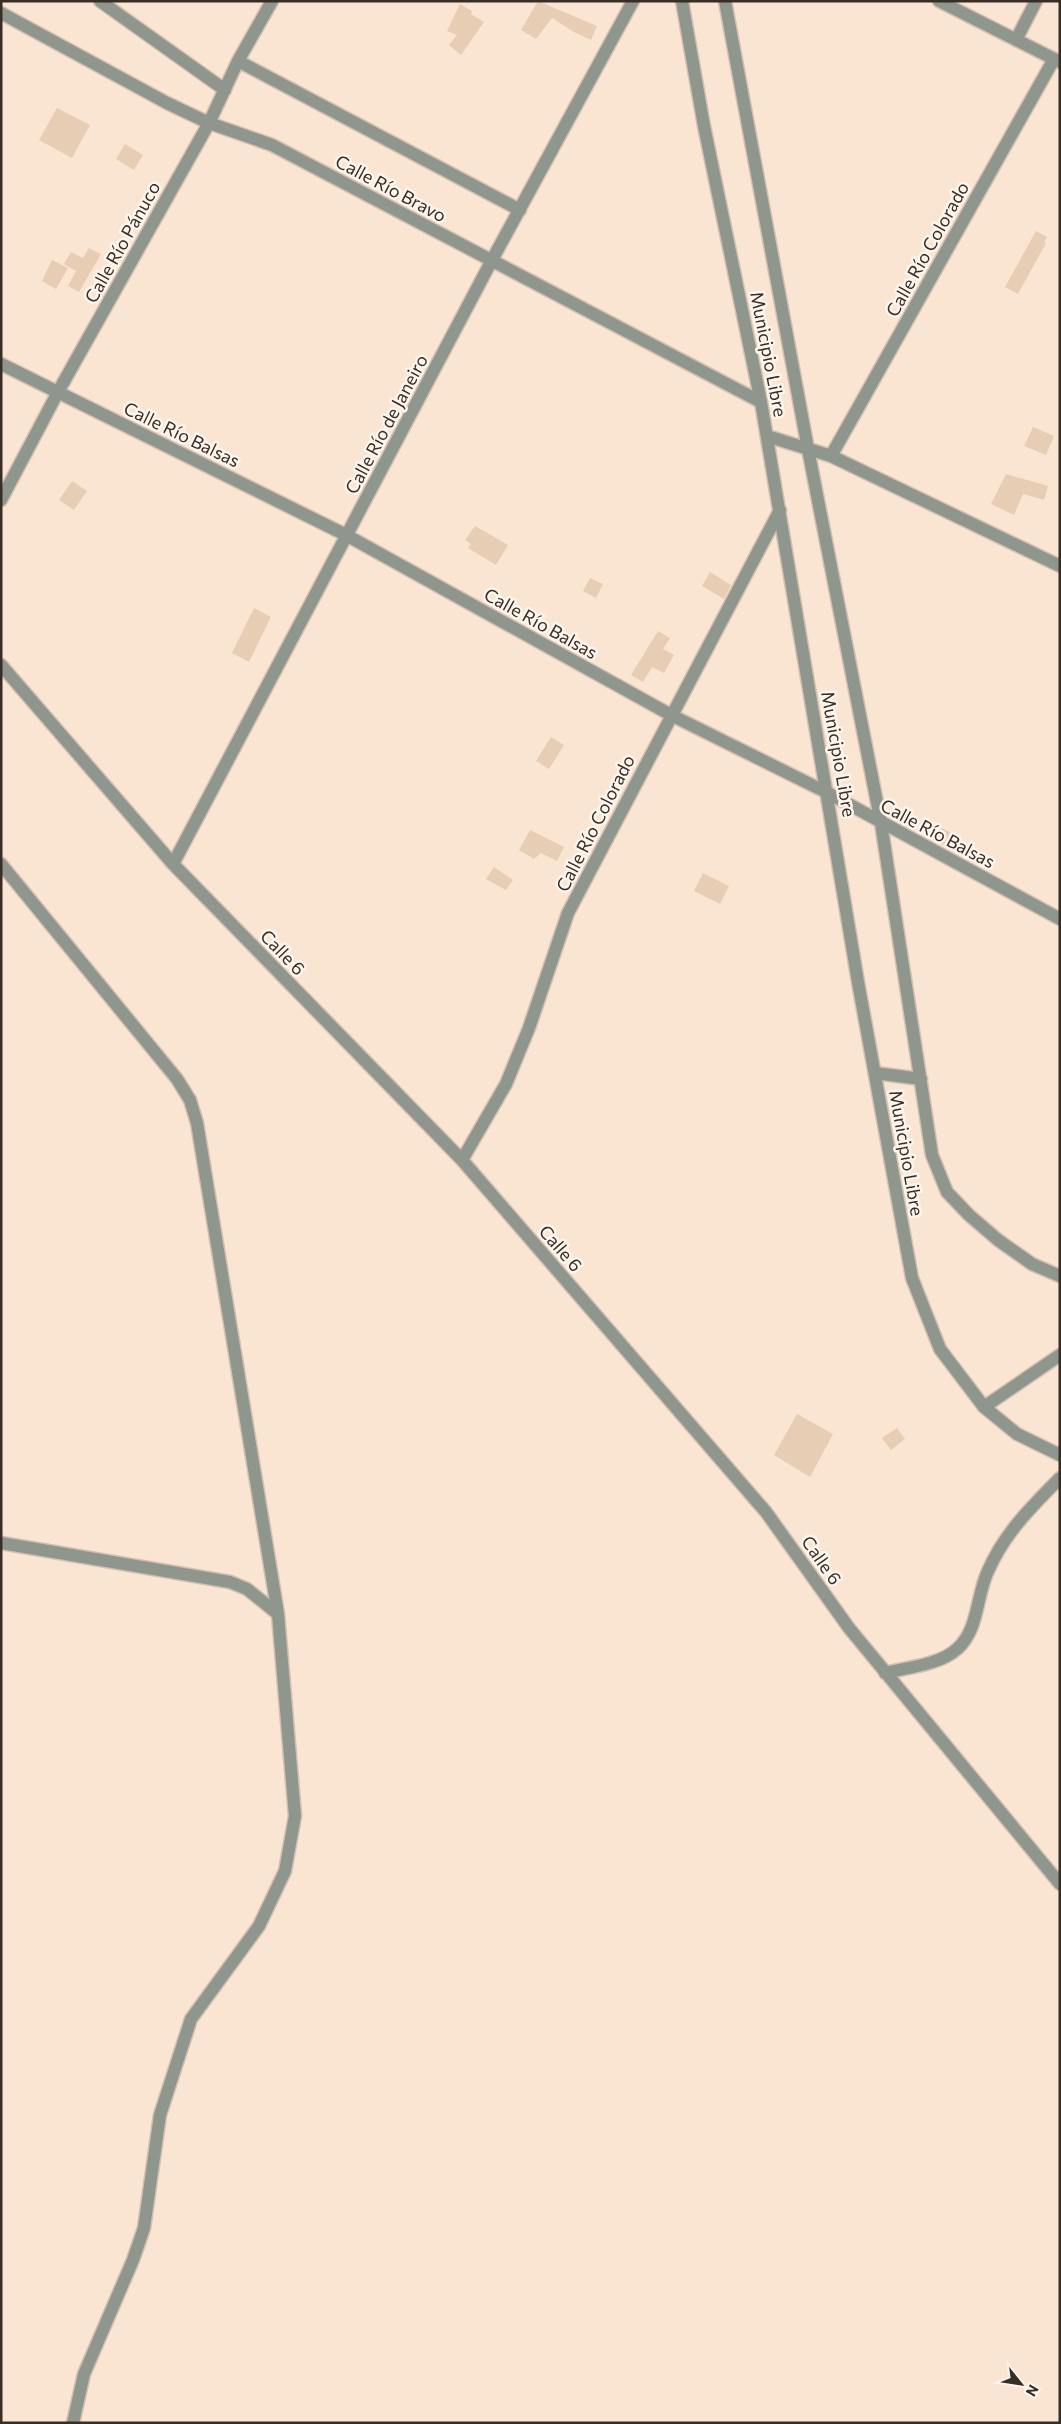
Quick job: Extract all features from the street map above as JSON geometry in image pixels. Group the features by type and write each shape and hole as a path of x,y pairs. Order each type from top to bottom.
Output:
{"street":[{"path":"100,1 225,90"},
{"name":"Calle Río Pánuco","path":"1,500 58,392 209,122 238,61 272,1"},
{"name":"Calle Río de Janeiro","path":"173,864 492,260 633,1"},
{"name":"Municipio Libre","path":"682,1 704,126 761,402 875,1074 912,1278 940,1349 984,1407 1017,1434 1060,1455"},
{"path":"725,1 808,448 881,823 932,1155 948,1192 969,1215 998,1240 1032,1264 1060,1276"},
{"path":"940,1 1057,61"},
{"path":"1016,40 1036,1"},
{"name":"Calle Río Bravo","path":"1,13 167,103 209,122 272,145 761,402"},
{"path":"238,61 520,210"},
{"name":"Calle Río Colorado","path":"831,456 1057,61"},
{"name":"Calle Río Balsas","path":"1,364 346,535 670,715 828,793 1060,919"},
{"path":"767,436 831,456 1060,566"},
{"name":"Calle Río Colorado","path":"462,1160 506,1084 529,1028 568,913 670,715 780,510"},
{"name":"Calle 6","path":"1,665 173,864 462,1160 766,1512 849,1628 1060,1884"},
{"path":"1,864 177,1079 190,1100 197,1123 278,1614 295,1816 285,1871 259,1926 191,2019 160,2115 144,2228 133,2260 84,2374 72,2423"},
{"path":"875,1074 921,1079"},
{"path":"984,1407 1060,1354"},
{"path":"885,1673 942,1660 958,1649 969,1634 987,1573 1002,1542 1027,1511 1060,1478"},
{"path":"1,1543 230,1582 247,1589 278,1614"}],"building":[{"path":"538,1 597,26 591,40 552,18 536,39 521,30"},
{"path":"460,4 472,11 471,14 484,22 461,55 449,45 457,35 447,31"},
{"path":"57,108 90,125 72,158 39,140"},
{"path":"125,144 143,155 134,170 116,159"},
{"path":"1036,231 1047,237 1044,242 1046,243 1018,294 1005,287"},
{"path":"89,248 101,254 79,292 68,286 76,271 64,264 71,252 83,258"},
{"path":"52,260 68,268 56,289 42,281"},
{"path":"1033,427 1054,436 1046,455 1024,446"},
{"path":"1006,474 1048,486 1044,500 1023,494 1014,515 991,504"},
{"path":"72,481 87,491 74,510 59,500"},
{"path":"475,526 508,545 496,565 468,548 471,544 465,540"},
{"path":"710,572 731,585 724,599 702,586"},
{"path":"590,578 603,584 596,598 583,591"},
{"path":"254,608 271,617 249,662 232,653"},
{"path":"658,631 670,638 663,649 674,655 664,673 652,667 643,682 631,675"},
{"path":"551,737 564,745 549,769 536,761"},
{"path":"942,828 958,837 951,849 935,840"},
{"path":"530,830 564,847 557,861 541,853 534,859 519,850"},
{"path":"494,867 513,880 506,890 486,879"},
{"path":"703,873 729,886 720,904 694,891"},
{"path":"797,1414 833,1434 810,1477 774,1455"},
{"path":"897,1428 905,1439 891,1450 882,1438"}]}
